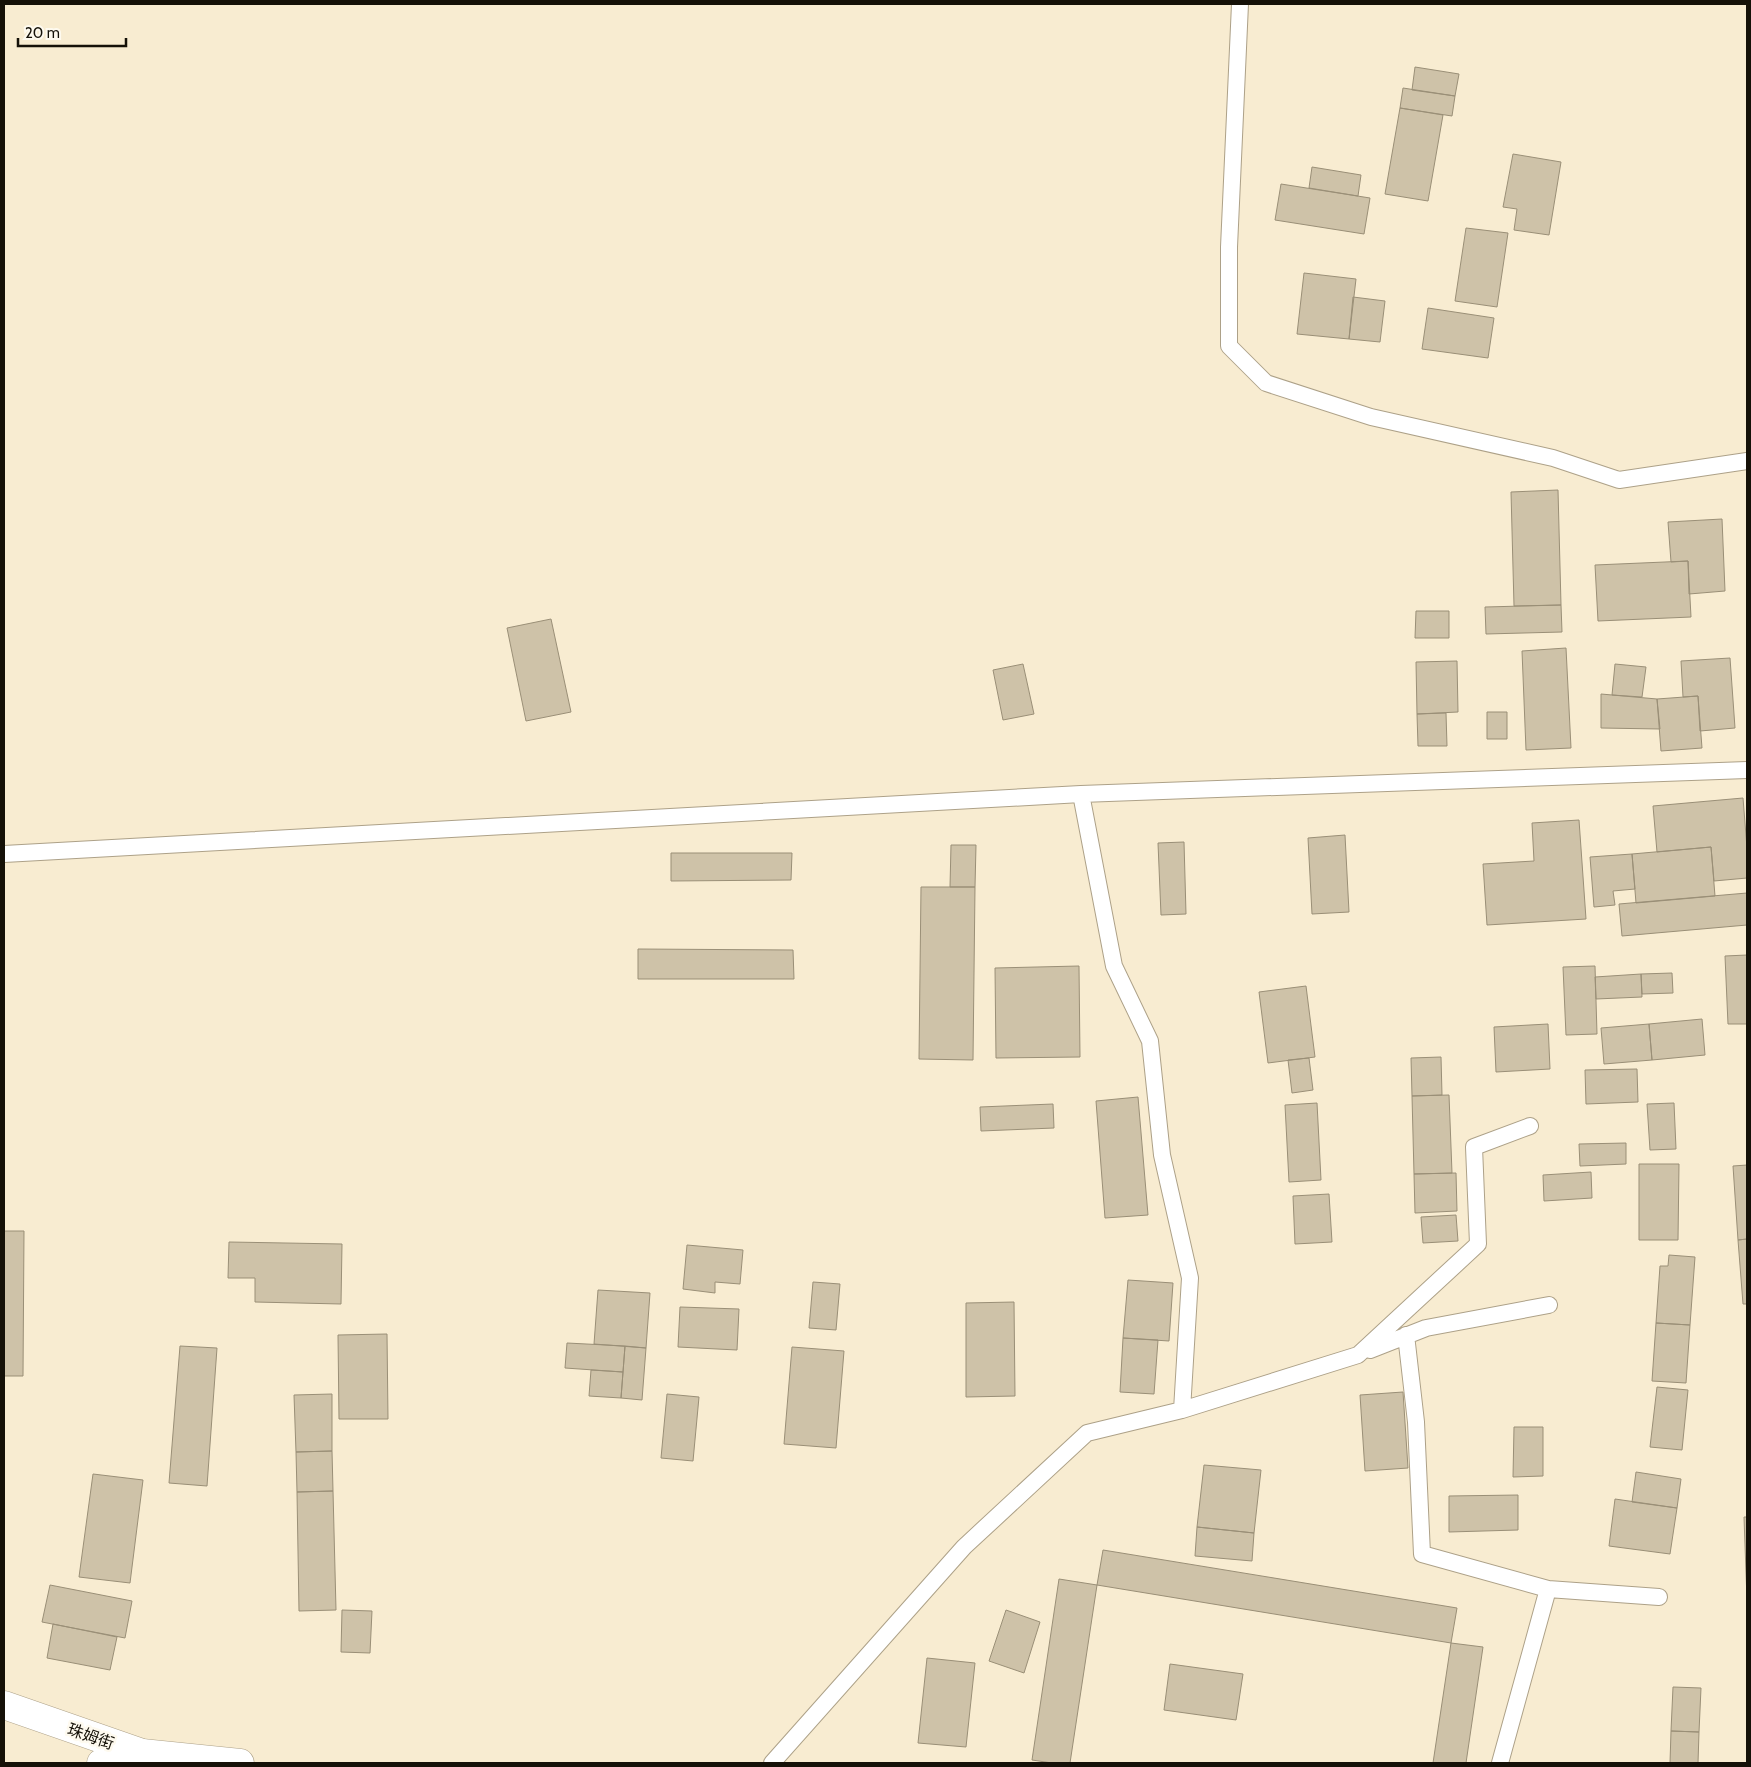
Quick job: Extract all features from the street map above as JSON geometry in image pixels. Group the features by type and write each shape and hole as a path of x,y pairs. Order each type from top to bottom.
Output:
{"main road":[{"name":"珠姆街","path":"4,1705 142,1753 240,1763"},
{"path":"101,1763 142,1753"}],"lane":[{"path":"1240,4 1229,247 1229,346 1266,383 1371,416 1553,458 1619,480 1747,461"},
{"path":"4,854 1081,794 1747,770"},
{"path":"1081,794 1114,966 1150,1041 1162,1155 1190,1278 1182,1410"},
{"path":"1358,1355 1478,1244 1474,1147 1530,1126"},
{"path":"772,1763 964,1547 1087,1433 1182,1410 1358,1355 1426,1328 1549,1306"},
{"path":"1406,1335 1416,1422 1422,1554 1548,1589 1659,1597"},
{"path":"1500,1763 1548,1589"}],"building":[{"path":"1415,67 1459,74 1455,96 1412,90"},
{"path":"1403,88 1455,96 1452,116 1400,108"},
{"path":"1400,108 1443,115 1428,201 1385,194"},
{"path":"1513,154 1561,162 1549,235 1514,230 1517,209 1503,207"},
{"path":"1312,167 1361,175 1358,196 1309,188"},
{"path":"1281,184 1370,198 1364,234 1275,220"},
{"path":"1466,228 1508,233 1497,307 1455,301"},
{"path":"1304,273 1356,279 1349,339 1297,334"},
{"path":"1353,297 1385,301 1380,342 1349,339"},
{"path":"1428,308 1494,318 1488,358 1422,349"},
{"path":"1558,490 1561,605 1514,606 1511,492"},
{"path":"1722,519 1725,591 1689,594 1688,561 1671,562 1668,522"},
{"path":"1688,561 1691,617 1598,621 1595,565"},
{"path":"1561,605 1562,632 1486,634 1485,607"},
{"path":"1416,611 1449,611 1449,638 1415,638"},
{"path":"551,619 571,712 526,721 507,628"},
{"path":"1566,648 1571,748 1526,750 1522,651"},
{"path":"1730,658 1735,728 1700,731 1698,696 1683,697 1681,661"},
{"path":"1457,661 1458,712 1417,714 1416,662"},
{"path":"1023,664 1034,714 1003,720 993,670"},
{"path":"1615,664 1646,667 1642,697 1612,695"},
{"path":"1601,694 1657,699 1660,729 1601,728"},
{"path":"1698,696 1702,748 1661,751 1657,699"},
{"path":"1487,712 1507,712 1507,739 1487,739"},
{"path":"1446,713 1447,746 1418,746 1417,714"},
{"path":"1743,798 1747,878 1714,881 1711,847 1657,852 1653,806"},
{"path":"1579,820 1586,919 1487,925 1483,864 1534,861 1532,823"},
{"path":"1345,835 1349,912 1312,914 1308,838"},
{"path":"1184,842 1186,914 1161,915 1158,843"},
{"path":"951,845 976,845 975,887 950,887"},
{"path":"1711,847 1715,896 1636,903 1632,854"},
{"path":"671,853 792,853 791,880 671,881"},
{"path":"1632,854 1635,889 1613,891 1615,905 1594,907 1590,857"},
{"path":"921,887 975,887 973,1060 919,1059"},
{"path":"1747,893 1747,925 1622,936 1619,904"},
{"path":"638,949 793,950 794,979 638,979"},
{"path":"1747,955 1747,1024 1728,1024 1725,956"},
{"path":"1079,966 1080,1057 996,1058 995,968"},
{"path":"1595,966 1597,1034 1566,1035 1563,967"},
{"path":"1672,973 1673,993 1642,994 1641,974"},
{"path":"1641,974 1642,997 1596,999 1595,977"},
{"path":"1306,986 1315,1057 1268,1063 1259,992"},
{"path":"1702,1019 1705,1055 1652,1060 1649,1024"},
{"path":"1548,1024 1550,1069 1496,1072 1494,1027"},
{"path":"1649,1024 1652,1060 1604,1064 1601,1028"},
{"path":"1441,1057 1442,1095 1412,1096 1411,1058"},
{"path":"1309,1058 1313,1090 1292,1093 1288,1060"},
{"path":"1637,1069 1638,1102 1586,1104 1585,1070"},
{"path":"1449,1095 1452,1173 1414,1174 1412,1096"},
{"path":"1138,1097 1148,1215 1105,1218 1096,1101"},
{"path":"1317,1103 1321,1180 1289,1182 1285,1105"},
{"path":"1674,1103 1676,1149 1650,1150 1647,1104"},
{"path":"1053,1104 1054,1128 981,1131 980,1107"},
{"path":"1626,1143 1626,1164 1580,1166 1579,1144"},
{"path":"1639,1164 1679,1164 1678,1240 1639,1240"},
{"path":"1747,1165 1747,1239 1738,1240 1733,1166"},
{"path":"1591,1172 1592,1198 1544,1201 1543,1175"},
{"path":"1456,1173 1457,1211 1415,1213 1414,1174"},
{"path":"1329,1194 1332,1242 1295,1244 1293,1196"},
{"path":"1456,1215 1458,1241 1423,1243 1421,1217"},
{"path":"4,1231 24,1231 23,1376 4,1376"},
{"path":"1747,1239 1747,1304 1743,1304 1738,1240"},
{"path":"229,1242 342,1244 341,1304 255,1302 255,1278 228,1278"},
{"path":"687,1245 743,1250 740,1284 715,1282 715,1293 683,1289"},
{"path":"1669,1255 1695,1257 1690,1325 1656,1323 1660,1266 1668,1266"},
{"path":"1128,1280 1173,1283 1169,1341 1123,1338"},
{"path":"813,1282 840,1284 836,1330 809,1328"},
{"path":"598,1290 650,1293 646,1348 594,1344"},
{"path":"1014,1302 1015,1396 966,1397 966,1303"},
{"path":"680,1307 739,1309 737,1350 678,1347"},
{"path":"1656,1323 1690,1325 1686,1383 1652,1381"},
{"path":"387,1334 388,1419 339,1419 338,1335"},
{"path":"1123,1338 1158,1340 1154,1394 1120,1392"},
{"path":"567,1343 625,1346 623,1372 565,1368"},
{"path":"180,1346 217,1348 207,1486 169,1483"},
{"path":"625,1346 646,1348 642,1400 621,1398"},
{"path":"792,1347 844,1351 836,1448 784,1444"},
{"path":"591,1370 623,1372 621,1398 589,1396"},
{"path":"1657,1387 1688,1390 1682,1450 1650,1447"},
{"path":"1403,1392 1408,1468 1365,1471 1360,1395"},
{"path":"332,1394 332,1451 296,1452 294,1395"},
{"path":"667,1394 699,1397 693,1461 661,1458"},
{"path":"1514,1427 1543,1427 1543,1476 1513,1477"},
{"path":"332,1451 333,1491 297,1492 296,1452"},
{"path":"1204,1465 1261,1470 1254,1533 1197,1527"},
{"path":"1636,1472 1681,1479 1677,1508 1632,1502"},
{"path":"93,1474 143,1480 130,1583 79,1577"},
{"path":"333,1491 336,1610 299,1611 297,1492"},
{"path":"1518,1495 1518,1530 1449,1532 1449,1496"},
{"path":"1615,1499 1677,1508 1670,1554 1609,1546"},
{"path":"1744,1517 1747,1517 1747,1600"},
{"path":"1197,1527 1254,1533 1252,1561 1195,1556"},
{"path":"1103,1550 1457,1608 1451,1643 1097,1585"},
{"path":"1059,1579 1097,1585 1070,1763 1032,1760"},
{"path":"50,1585 132,1601 125,1638 42,1622"},
{"path":"342,1610 372,1611 370,1653 341,1652"},
{"path":"1006,1610 1040,1622 1024,1673 989,1661"},
{"path":"53,1624 117,1637 110,1670 47,1658"},
{"path":"1451,1643 1483,1647 1466,1763 1433,1763"},
{"path":"927,1658 975,1663 966,1747 918,1743"},
{"path":"1170,1664 1243,1674 1236,1720 1164,1710"},
{"path":"1673,1687 1701,1688 1699,1732 1671,1731"},
{"path":"1671,1731 1699,1732 1698,1763 1670,1763"}]}
